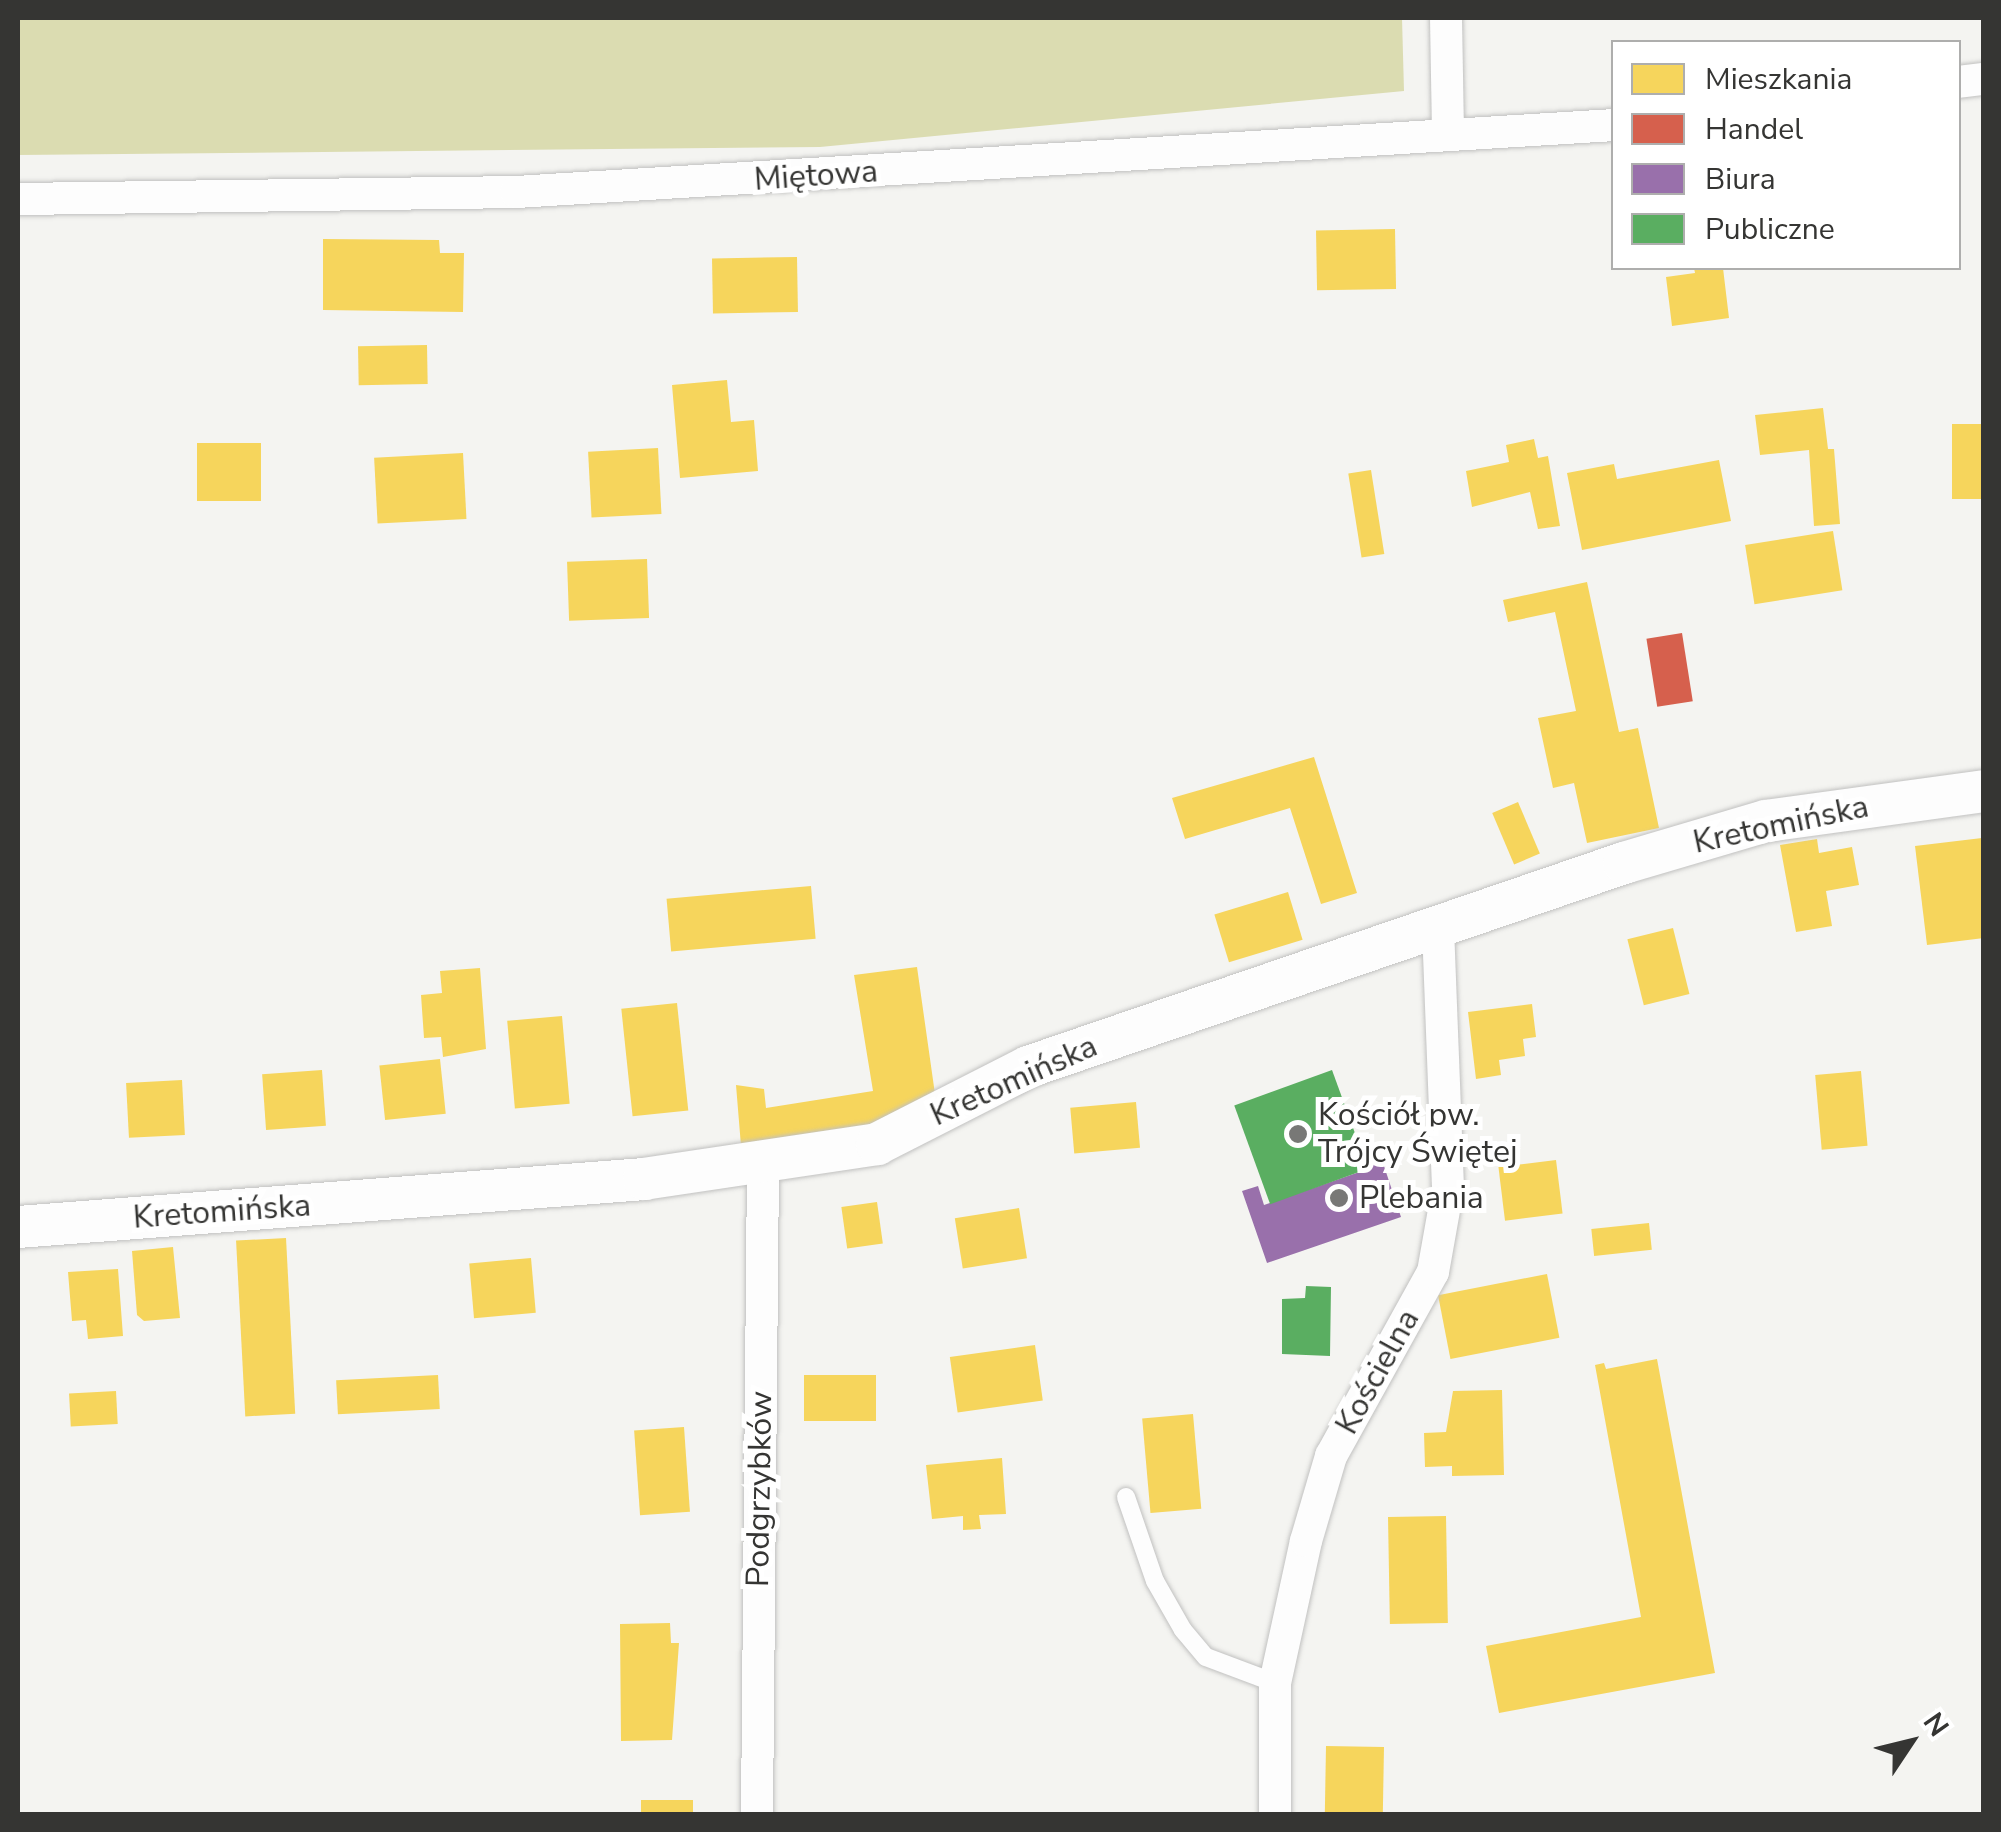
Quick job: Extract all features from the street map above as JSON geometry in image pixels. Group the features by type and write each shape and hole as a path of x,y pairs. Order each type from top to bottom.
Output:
{"street":[{"path":"1446,18 1448,134"},
{"name":"Miętowa","path":"18,199 516,192 1611,125"},
{"name":"Kretomińska","path":"18,1228 544,1188 763,1163 877,1144 1028,1067 1438,926 1752,824 1984,792"},
{"name":"Kościelna","path":"1275,1814 1275,1683 1331,1456 1433,1272 1448,1188 1438,926"},
{"name":"Podgrzybków","path":"757,1814 763,1163"}],"lane":[{"path":"1126,1497 1155,1582 1183,1630 1206,1657 1275,1683"}],"green space":[{"path":"18,18 1402,18 1404,91 820,147 18,155"}],"building: Mieszkania":[{"path":"1395,229 1396,289 1317,290 1316,230"},
{"path":"323,239 439,240 440,253 464,253 463,312 323,310"},
{"path":"797,257 798,312 713,313 712,258"},
{"path":"1694,270 1723,270 1729,318 1672,326 1666,277 1695,273"},
{"path":"427,345 428,384 359,385 358,346"},
{"path":"727,380 731,422 754,420 758,471 680,478 672,385"},
{"path":"1823,408 1828,449 1834,449 1840,524 1814,526 1809,450 1760,455 1755,415"},
{"path":"1952,424 1984,424 1984,499 1952,499"},
{"path":"1534,439 1538,458 1548,456 1560,526 1538,529 1530,492 1472,507 1466,471 1509,462 1506,445"},
{"path":"197,443 261,443 261,501 197,501"},
{"path":"658,448 661,514 592,518 588,452"},
{"path":"463,453 466,519 378,524 374,458"},
{"path":"1719,460 1731,521 1582,550 1567,473 1614,464 1617,479"},
{"path":"1371,470 1384,554 1362,558 1348,474"},
{"path":"1833,531 1842,590 1754,604 1745,545"},
{"path":"647,559 649,618 569,621 567,562"},
{"path":"1587,582 1619,732 1638,728 1659,828 1587,843 1574,783 1553,788 1538,718 1576,711 1555,612 1508,622 1503,600"},
{"path":"1314,757 1357,893 1321,904 1290,808 1185,839 1172,798"},
{"path":"1518,802 1540,854 1514,864 1492,813"},
{"path":"1982,838 1984,938 1927,945 1915,846"},
{"path":"1817,839 1819,853 1852,847 1859,885 1826,891 1832,926 1796,932 1780,845"},
{"path":"811,886 816,939 671,951 667,899"},
{"path":"1288,892 1303,940 1229,962 1214,915"},
{"path":"1673,928 1689,994 1644,1005 1627,939"},
{"path":"917,967 935,1094 879,1124 741,1146 736,1085 764,1089 766,1108 873,1091 854,975"},
{"path":"480,968 486,1049 443,1057 441,1037 424,1038 421,995 442,993 440,971"},
{"path":"677,1003 688,1110 633,1116 621,1009"},
{"path":"1532,1004 1536,1037 1523,1039 1525,1056 1499,1060 1501,1075 1476,1079 1468,1012"},
{"path":"562,1016 570,1104 515,1108 507,1021"},
{"path":"440,1059 446,1114 385,1120 379,1065"},
{"path":"322,1070 326,1126 266,1130 262,1074"},
{"path":"1861,1071 1868,1146 1822,1150 1815,1075"},
{"path":"182,1080 185,1135 129,1138 126,1083"},
{"path":"1136,1102 1140,1148 1074,1154 1070,1108"},
{"path":"1556,1160 1563,1214 1505,1221 1498,1167"},
{"path":"877,1202 883,1244 847,1249 841,1207"},
{"path":"1019,1208 1027,1258 963,1269 955,1218"},
{"path":"1649,1223 1652,1250 1594,1256 1591,1229"},
{"path":"286,1238 295,1414 245,1416 236,1241"},
{"path":"173,1247 180,1318 144,1321 137,1315 132,1251"},
{"path":"531,1258 536,1313 474,1318 469,1263"},
{"path":"118,1269 123,1336 88,1339 86,1320 72,1321 68,1272"},
{"path":"1547,1274 1559,1338 1450,1359 1438,1295"},
{"path":"1035,1345 1043,1400 958,1412 950,1357"},
{"path":"1657,1359 1715,1673 1499,1713 1486,1646 1641,1617 1595,1365 1604,1363 1606,1369"},
{"path":"438,1375 440,1409 338,1414 336,1380"},
{"path":"804,1375 876,1375 876,1421 804,1421"},
{"path":"1502,1390 1504,1475 1452,1476 1452,1466 1425,1467 1424,1433 1446,1432 1453,1391"},
{"path":"116,1391 118,1424 71,1426 69,1393"},
{"path":"1193,1414 1201,1509 1150,1513 1142,1418"},
{"path":"684,1427 690,1512 640,1515 634,1430"},
{"path":"1002,1458 1006,1514 979,1515 981,1529 963,1530 963,1516 932,1519 926,1465"},
{"path":"1446,1516 1448,1623 1390,1624 1388,1517"},
{"path":"670,1623 671,1643 679,1643 672,1740 621,1741 620,1624"},
{"path":"1326,1746 1384,1747 1383,1814 1325,1814"},
{"path":"641,1800 693,1800 693,1814 641,1814"}],"building: Handel":[{"path":"1682,633 1693,701 1657,707 1646,639"}],"building: Biura":[{"name":"Plebania","path":"1377,1145 1401,1217 1267,1263 1242,1191 1258,1186 1264,1205 1368,1169 1362,1151"}],"building: Publiczne":[{"name":"Kościół pw. Trójcy Świętej","path":"1332,1070 1368,1169 1270,1204 1234,1106"},
{"path":"1306,1286 1331,1287 1330,1356 1282,1354 1282,1299 1305,1298"}],"place":[{"name":"Kościół pw. Trójcy Świętej","path":"1298,1134"},
{"name":"Plebania","path":"1339,1198"}]}
